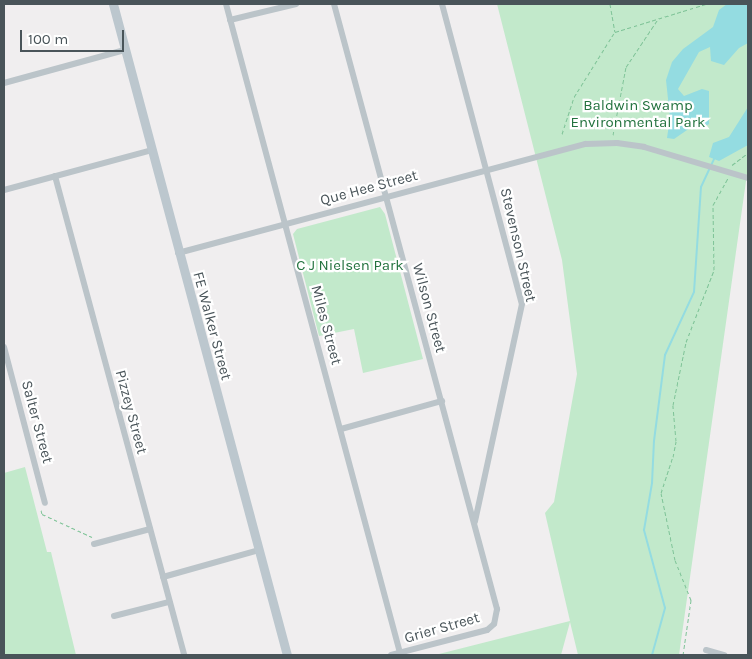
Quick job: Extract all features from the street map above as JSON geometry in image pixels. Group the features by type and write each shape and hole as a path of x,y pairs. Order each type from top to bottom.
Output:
{"main road":[{"name":"FE Walker Street","path":"113,4 178,253 287,655"}],"street":[{"name":"Miles Street","path":"226,4 400,653"},
{"path":"230,20 296,4"},
{"name":"Wilson Street","path":"334,4 498,609 496,620"},
{"name":"Stevenson Street","path":"442,4 522,304 475,524"},
{"path":"4,83 125,50"},
{"name":"Que Hee Street","path":"178,253 566,147 617,143 644,147 748,178"},
{"path":"4,190 152,150"},
{"name":"Pizzey Street","path":"55,176 184,655"},
{"name":"Salter Street","path":"4,347 45,503"},
{"path":"341,429 442,401"},
{"path":"94,544 150,529"},
{"path":"163,577 258,550"},
{"path":"114,616 170,602"},
{"name":"Grier Street","path":"391,655 486,630 496,620"},
{"path":"704,652 724,655"}],"path":[{"path":"610,4 615,32"},
{"path":"562,134 574,96 615,32 706,4"},
{"path":"613,135 626,67 658,19"},
{"path":"731,166 748,153"},
{"path":"683,655 691,600 675,560 661,493 673,458 676,442 673,405 686,342 714,270 713,205 727,179"},
{"path":"45,503 42,514 90,534 94,544"},
{"path":"695,655 704,652"}],"green space":[{"name":"Baldwin Swamp Environmental Park","path":"497,4 748,4 748,167 679,655 578,655 570,622 561,655 435,655 570,621 545,513 554,502 577,374 562,260"},
{"name":"C J Nielsen Park","path":"380,207 385,214 423,359 363,373 354,329 319,336 293,234 297,229"},
{"path":"25,467 47,552 51,552 76,655 4,655 4,473"}],"water":[{"path":"727,4 748,4 748,43 739,48 724,65 711,61 710,47 699,52 678,89 684,96 702,89 709,91 709,124 702,128 690,128 674,139 667,138 670,118 666,80 672,62 683,49 713,27 719,10"},
{"path":"748,107 748,145 719,161 709,157 713,143 729,137"}],"waterway":[{"path":"652,655 665,608 644,530 652,483 654,441 665,355 694,292 701,187 714,159"}]}
